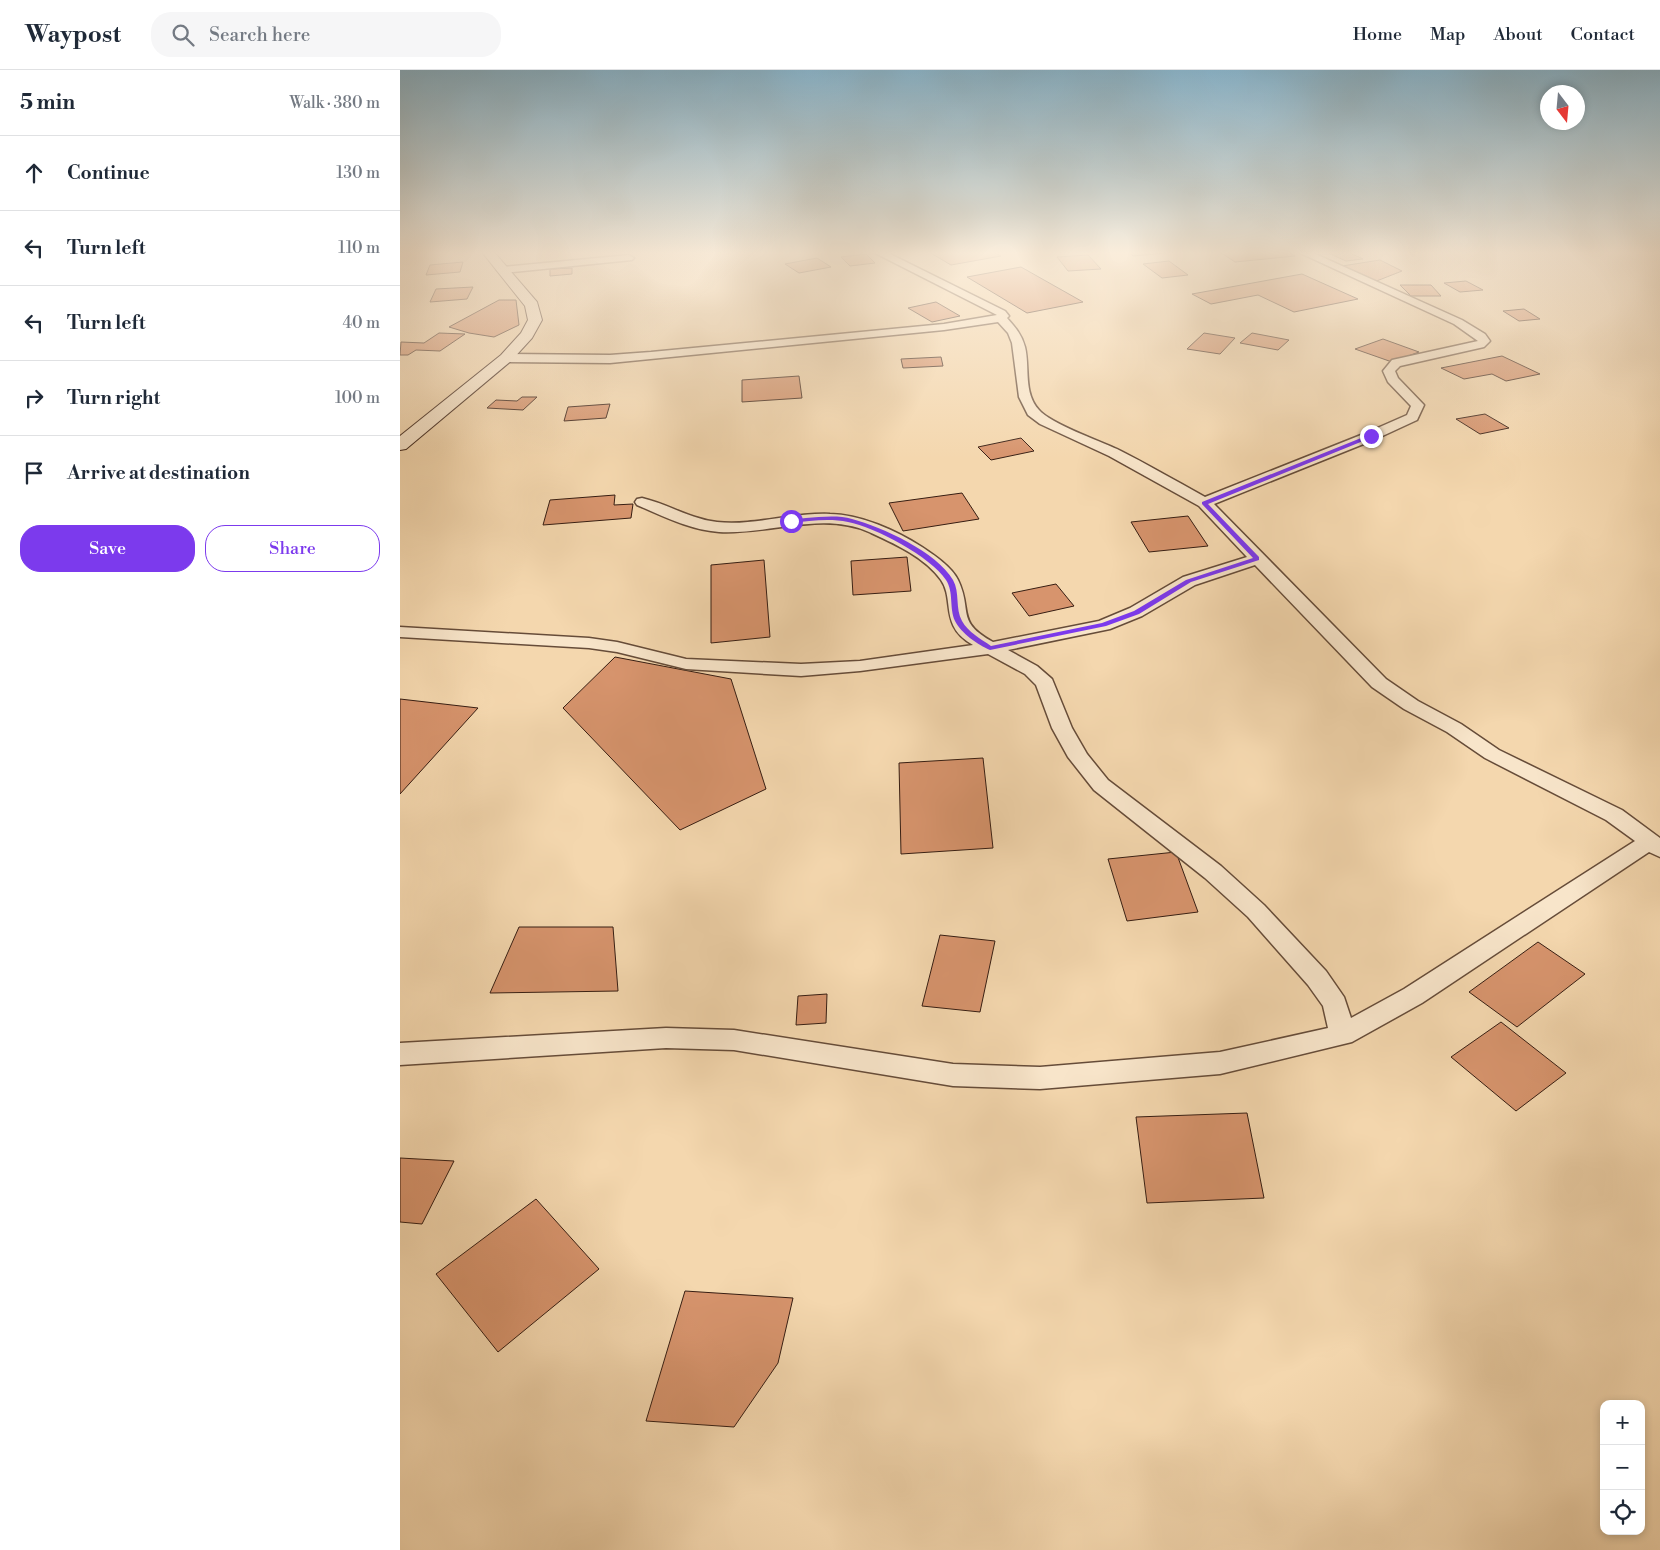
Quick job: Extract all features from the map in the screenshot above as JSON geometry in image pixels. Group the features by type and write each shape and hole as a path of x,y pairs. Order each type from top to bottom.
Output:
{"main road":[{"path":"400,445 506,358 527,335 534,321"}],"street":[{"path":"506,358 610,359 651,356 944,327 982,321"},
{"path":"400,1054 666,1038 734,1040 953,1074 1040,1078 1220,1063 1343,1035 1421,991 1654,845 1614,815 1492,754 1454,728 1411,705 1379,683 1204,503 1114,454 1045,421 1033,412 1025,397 1018,342 1013,332 1004,321"},
{"path":"1204,503 1371,436 1412,417 1418,405 1392,379 1389,371 1396,363 1480,345 1484,341 1481,336 1456,321"},
{"path":"642,502 690,522 718,527 749,526 828,518 850,520 874,529 916,550 937,566 950,580 958,620 973,638 1031,670 1045,682 1062,728 1078,757 1101,785 1213,872 1256,911 1317,978 1335,1004 1343,1035"},
{"path":"400,632 589,643 617,647 686,664 801,670 860,666 990,648 1104,625 1136,612 1189,581 1257,558"}],"building":[{"path":"460,321 519,321 519,325 494,337 469,333 449,327"},
{"path":"439,333 465,334 440,351 416,350 408,355 400,355 401,342 424,343"},
{"path":"1204,333 1235,338 1220,354 1187,349"},
{"path":"1252,333 1289,340 1278,350 1240,343"},
{"path":"1383,339 1419,352 1392,362 1355,349"},
{"path":"1502,356 1540,374 1506,381 1492,374 1464,379 1441,368"},
{"path":"941,357 943,366 903,368 901,359"},
{"path":"799,376 802,398 742,402 742,380"},
{"path":"522,397 537,397 523,410 487,408 496,400 517,401"},
{"path":"610,404 606,418 564,421 568,407"},
{"path":"1485,414 1509,428 1480,434 1456,419"},
{"path":"1021,438 1034,451 991,460 978,447"},
{"path":"962,493 979,519 903,531 889,503"},
{"path":"615,495 614,505 633,504 631,518 543,525 550,500"},
{"path":"1188,516 1208,546 1149,552 1131,522"},
{"path":"907,557 911,591 853,595 851,561"},
{"path":"764,560 770,637 711,643 711,565"},
{"path":"1056,584 1074,606 1029,616 1012,593"},
{"path":"615,657 731,679 766,789 680,830 563,708"},
{"path":"400,699 478,708 400,794"},
{"path":"983,758 993,848 901,854 899,763"},
{"path":"1176,852 1198,912 1127,921 1108,859"},
{"path":"519,927 613,927 618,991 490,993"},
{"path":"940,935 995,941 980,1012 922,1006"},
{"path":"1538,942 1585,974 1517,1027 1469,992"},
{"path":"827,994 826,1023 796,1025 798,996"},
{"path":"1501,1022 1566,1073 1516,1111 1451,1057"},
{"path":"1247,1113 1264,1198 1147,1203 1136,1117"},
{"path":"400,1158 454,1161 422,1224 400,1222"},
{"path":"536,1199 599,1269 498,1352 436,1274"},
{"path":"685,1291 793,1298 778,1363 734,1427 646,1421"}],"route":[{"path":"791,521 828,518 850,520 874,529 916,550 937,566 950,580 958,620 973,638 990,648 1104,625 1136,612 1189,581 1257,558 1204,503 1371,436"}]}
